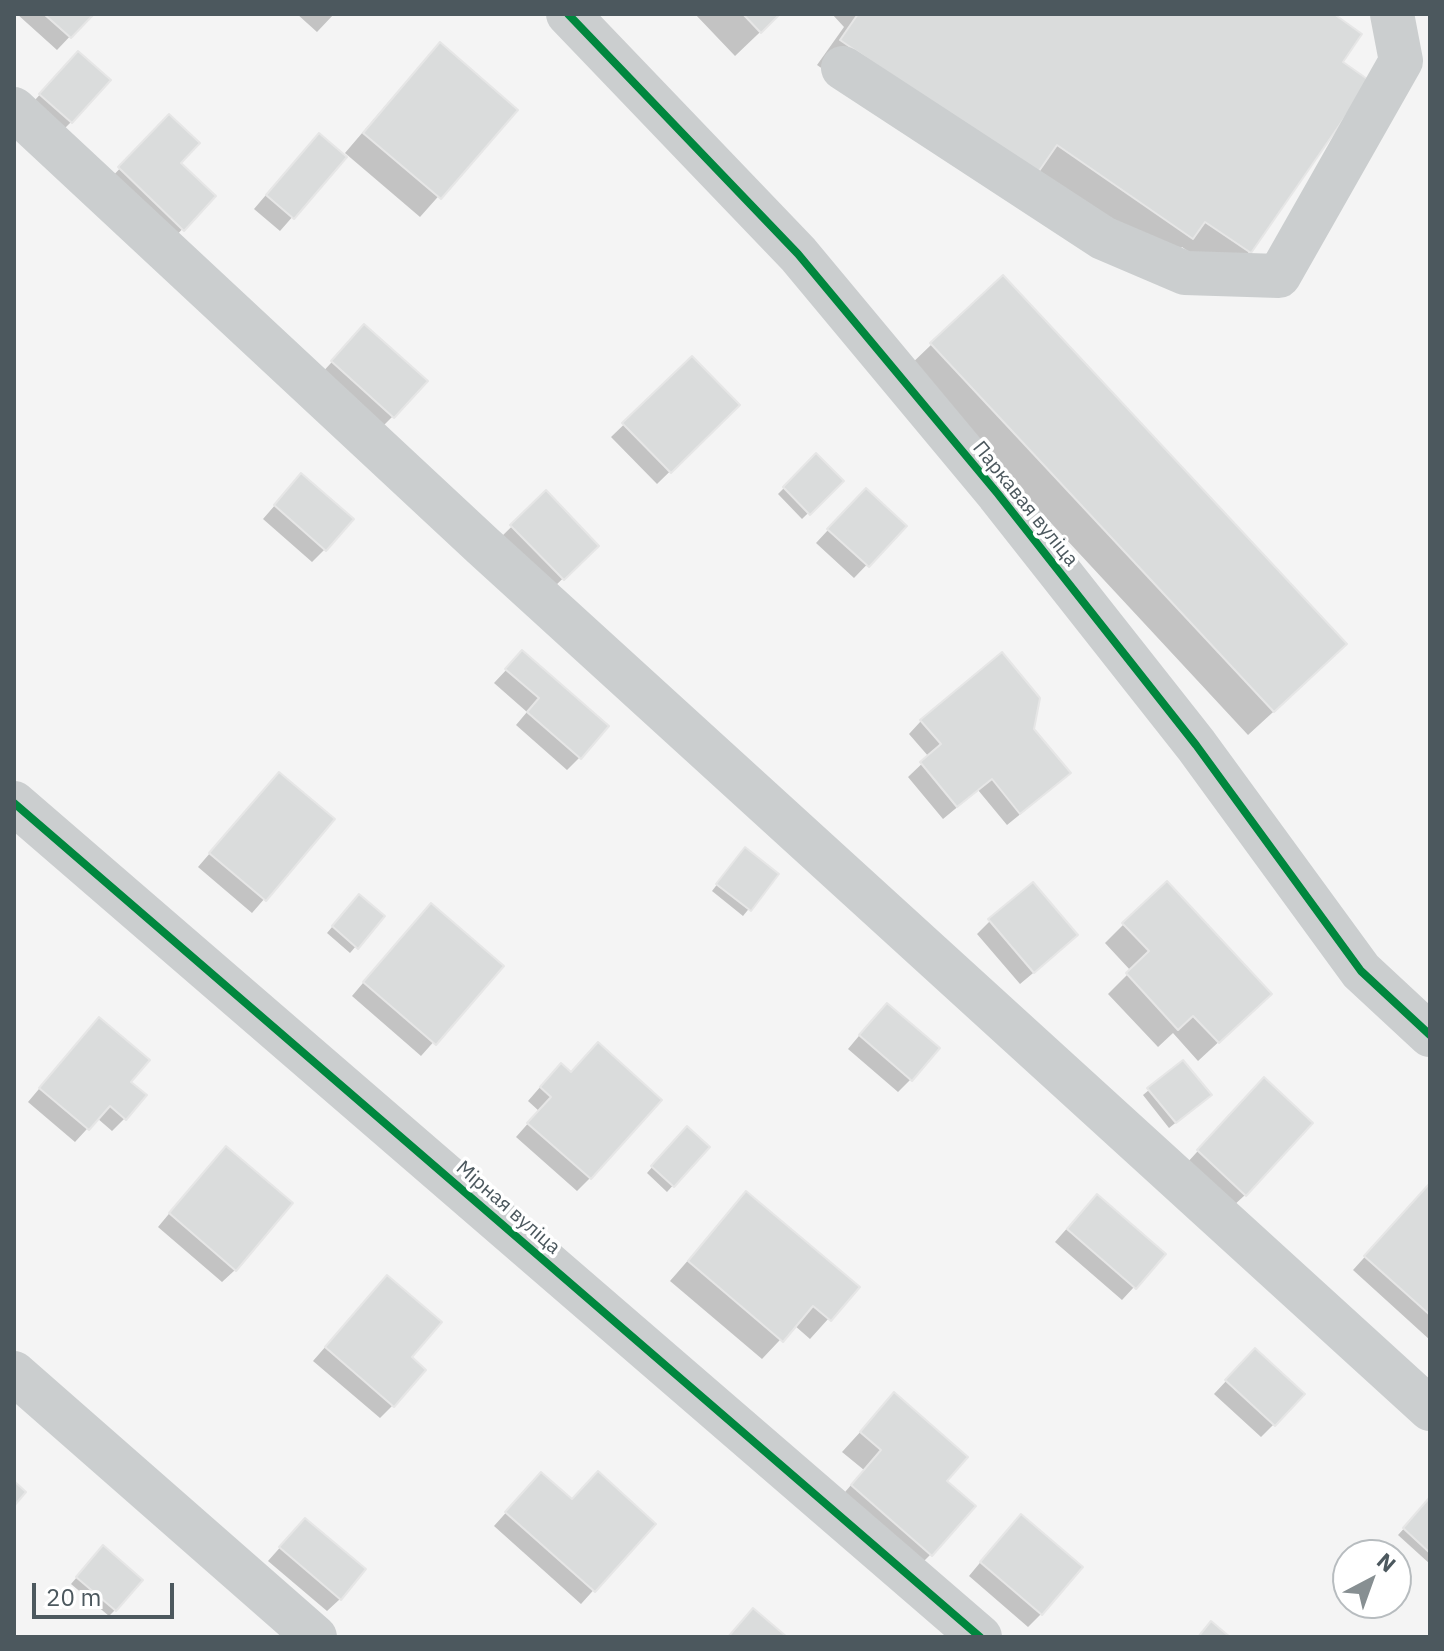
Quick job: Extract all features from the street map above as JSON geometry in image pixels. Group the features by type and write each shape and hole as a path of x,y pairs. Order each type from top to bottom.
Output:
{"street":[{"name":"Паркавая вуліца","path":"568,14 798,254 998,494 1196,745 1361,971 1430,1035"},
{"path":"843,68 1103,238 1185,273 1279,276 1401,61 1392,14"},
{"path":"14,109 483,546 1430,1409"},
{"name":"Мірная вуліца","path":"14,803 980,1637"},
{"path":"14,1373 315,1637"}],"building":[{"path":"44,14 94,14 71,38"},
{"path":"743,14 780,14 761,33"},
{"path":"858,14 1334,14 1362,34 1343,62 1370,81 1251,253 1205,222 1193,239 1057,145 1037,174 840,40"},
{"path":"440,42 518,110 441,199 363,133"},
{"path":"78,51 111,80 72,123 39,94"},
{"path":"169,114 200,143 181,163 216,196 184,231 118,167"},
{"path":"319,133 347,157 294,219 266,195"},
{"path":"1003,275 1347,644 1274,712 930,343"},
{"path":"364,324 428,381 394,418 331,361"},
{"path":"692,356 740,405 671,473 622,423"},
{"path":"816,453 844,481 810,515 783,487"},
{"path":"301,473 354,519 326,551 274,505"},
{"path":"866,488 907,526 869,567 827,529"},
{"path":"546,490 599,546 564,580 510,525"},
{"path":"522,650 609,726 581,759 527,712 539,698 505,669"},
{"path":"1002,652 1040,698 1034,729 1071,773 1020,814 992,779 957,807 920,762 941,744 920,720"},
{"path":"279,772 335,819 266,901 209,853"},
{"path":"745,847 779,874 751,911 716,884"},
{"path":"1167,881 1272,994 1219,1043 1193,1016 1178,1030 1126,973 1149,951 1122,923"},
{"path":"1033,882 1078,935 1034,973 988,919"},
{"path":"359,894 385,916 358,949 332,926"},
{"path":"431,903 504,966 436,1045 363,982"},
{"path":"887,1003 940,1048 912,1081 859,1035"},
{"path":"99,1017 150,1060 131,1082 147,1095 126,1120 110,1106 89,1130 39,1088"},
{"path":"598,1042 662,1100 591,1179 527,1123 551,1097 540,1087 561,1063 571,1072"},
{"path":"1183,1060 1212,1095 1176,1123 1147,1088"},
{"path":"1264,1077 1313,1123 1246,1196 1197,1150"},
{"path":"687,1126 710,1147 674,1187 651,1166"},
{"path":"226,1146 293,1203 236,1271 169,1213"},
{"path":"1430,1183 1430,1315 1364,1256"},
{"path":"746,1191 860,1287 831,1321 813,1306 783,1342 688,1261"},
{"path":"1097,1194 1166,1254 1136,1289 1067,1229"},
{"path":"387,1275 442,1322 412,1357 426,1370 394,1407 325,1347"},
{"path":"1255,1348 1305,1394 1275,1426 1225,1380"},
{"path":"894,1392 968,1457 947,1481 976,1506 932,1556 851,1485 881,1450 860,1432"},
{"path":"598,1471 656,1524 595,1592 505,1512 541,1472 572,1499"},
{"path":"14,1481 26,1492 14,1506"},
{"path":"1430,1497 1430,1553 1403,1528"},
{"path":"1021,1514 1083,1567 1042,1615 980,1562"},
{"path":"305,1518 366,1569 341,1600 279,1547"},
{"path":"103,1545 143,1580 116,1611 76,1577"},
{"path":"753,1608 787,1637 728,1637"},
{"path":"1211,1621 1230,1637 1198,1637"}],"cycle path":[{"path":"568,14 798,254 998,494 1196,745 1361,971 1430,1035"},
{"path":"14,803 980,1637"}]}
